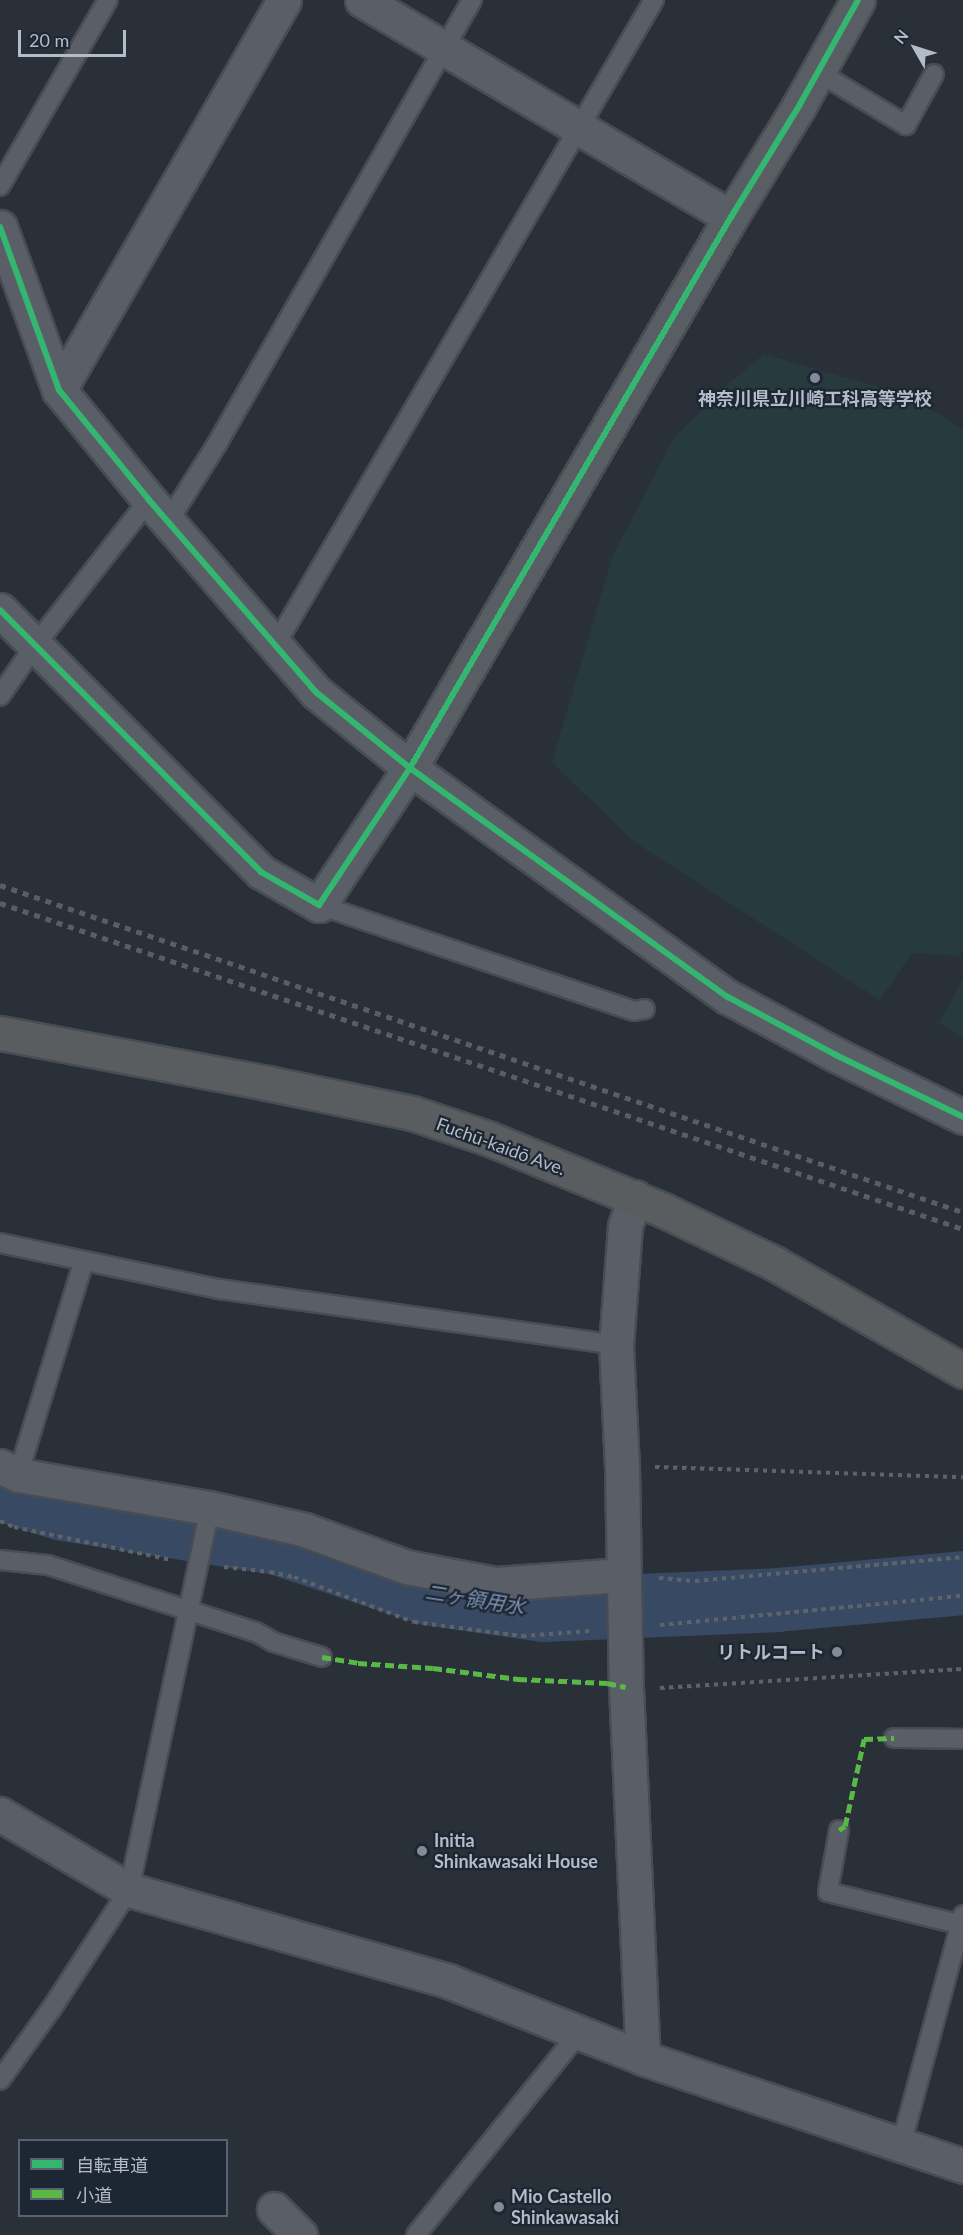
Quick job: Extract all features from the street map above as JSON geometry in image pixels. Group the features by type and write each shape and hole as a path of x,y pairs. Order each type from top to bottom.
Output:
{"highway":[{"name":"Fuchū-kaidō Ave.","path":"0,1033 267,1083 412,1113 490,1139 635,1197 774,1263 963,1371"}],"street":[{"path":"60,390 284,0"},
{"path":"362,0 731,217"},
{"path":"0,610 261,872 319,905 410,768 858,0"},
{"path":"0,227 60,390 159,510 317,693 410,768 728,997 836,1055 963,1117"},
{"path":"635,1197 626,1226 616,1345 622,1466 626,1687 643,2058"},
{"path":"9,1471 210,1508 305,1530 405,1567 495,1584 624,1578"},
{"path":"0,1815 129,1890 448,1981 643,2058 963,2166"},
{"path":"274,2210 300,2235"}],"lane":[{"path":"0,186 108,0"},
{"path":"0,696 36,644 217,444 472,0"},
{"path":"276,644 654,0"},
{"path":"818,72 906,124 934,74"},
{"path":"319,905 634,1011 645,1010"},
{"path":"0,1243 219,1289 616,1345"},
{"path":"9,1471 84,1261"},
{"path":"0,2080 52,2008 129,1890 210,1508"},
{"path":"0,1560 48,1564 256,1632 273,1642 322,1657"},
{"path":"894,1738 963,1739"},
{"path":"839,1830 828,1892 962,1926 901,2145"},
{"path":"416,2235 579,2033"}],"path":[{"path":"622,1466 963,1477"},
{"path":"624,1578 695,1581 963,1557"},
{"path":"626,1687 648,1688 963,1669"}],"green space":[{"path":"764,354 909,396 963,429 963,948 959,956 912,953 880,1000 633,841 552,762 613,555 674,438 721,390"},
{"path":"963,979 963,1037 939,1023"}],"waterway":[{"name":"二ヶ領用水","path":"0,1489 63,1509 277,1543 427,1593 543,1610 777,1600 963,1583"}],"railway":[{"path":"0,885 963,1212"},
{"path":"0,903 963,1229"}],"marked path":[{"path":"322,1657 358,1663 433,1668 518,1679 607,1683 626,1687"},
{"path":"839,1830 845,1826 864,1739 894,1738"}],"cycle path":[{"path":"0,610 261,872 319,905 410,768 731,217 799,106 858,0"},
{"path":"0,227 59,390 149,500 317,693 410,768 728,997 836,1055 963,1117"}],"place":[{"name":"神奈川県立川崎工科高等学校","path":"815,378"},
{"name":"リトルコート","path":"837,1652"},
{"name":"Initia Shinkawasaki House","path":"422,1851"},
{"name":"Mio Castello Shinkawasaki","path":"499,2207"}]}
